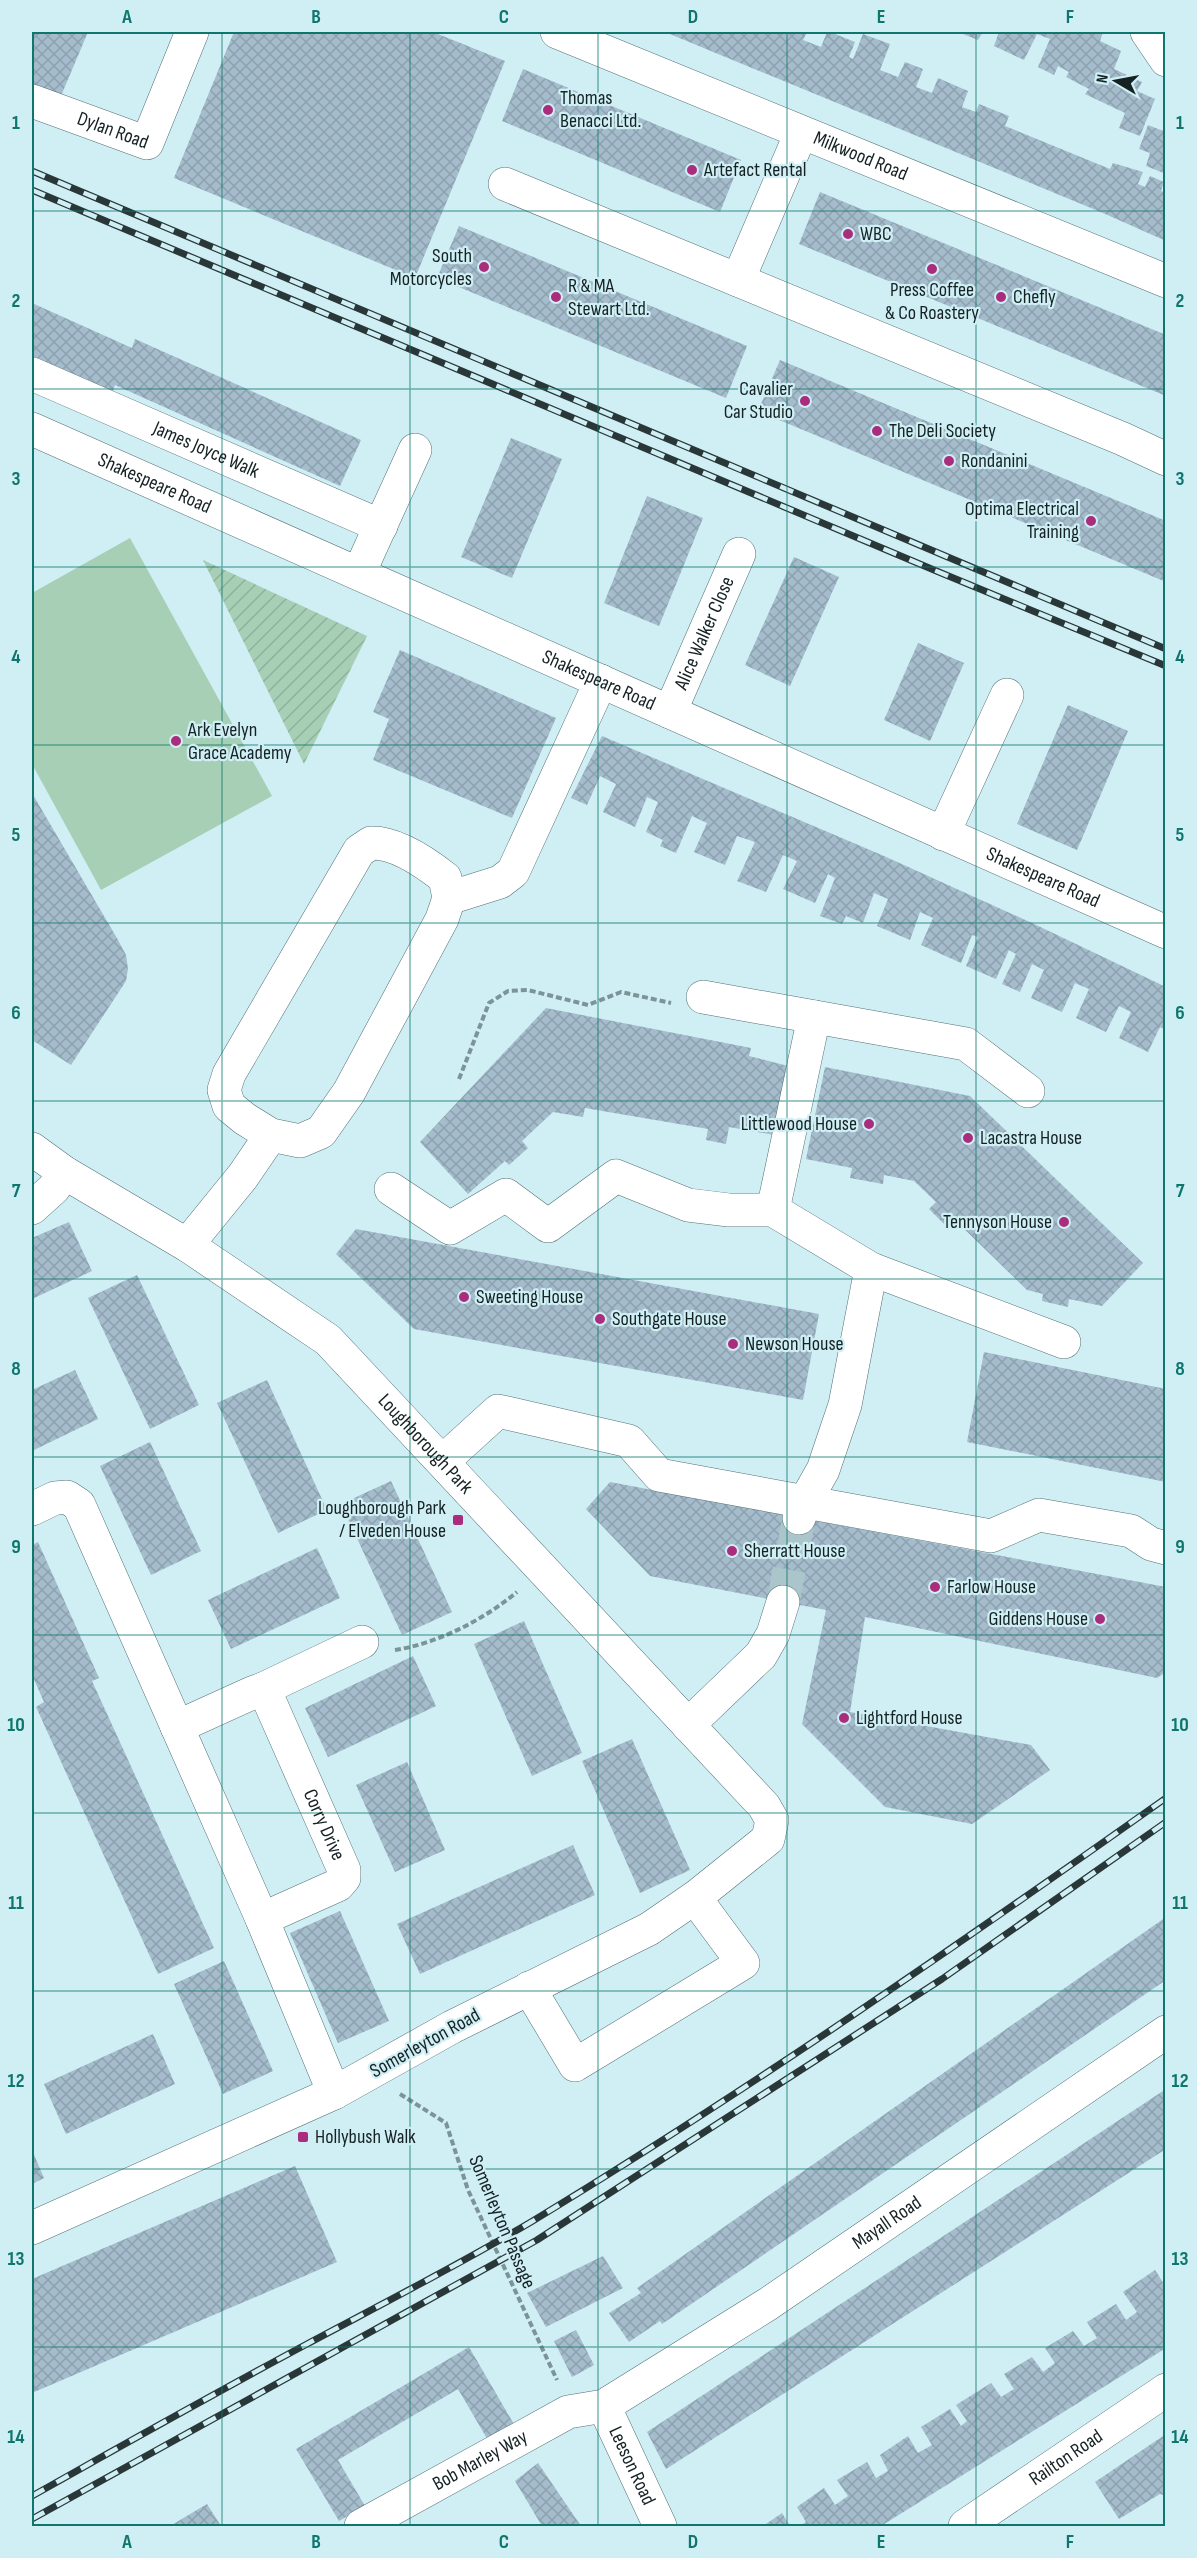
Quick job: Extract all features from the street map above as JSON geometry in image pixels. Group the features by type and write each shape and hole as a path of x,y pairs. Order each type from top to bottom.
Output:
{"street":[{"name":"Dylan Road","path":"32,101 147,143 192,32"},
{"name":"Milkwood Road","path":"557,32 1166,281"},
{"path":"1147,32 1166,60"},
{"path":"738,280 801,133"},
{"path":"505,184 1166,459"},
{"name":"James Joyce Walk","path":"32,374 381,526"},
{"name":"Shakespeare Road","path":"32,429 1166,932"},
{"path":"359,573 414,450"},
{"name":"Alice Walker Close","path":"670,712 739,554"},
{"path":"449,898 500,882 513,872 601,681"},
{"path":"944,834 1007,695"},
{"path":"371,843 383,843 398,849 445,878 449,898 442,920 349,1092 321,1132 300,1141 271,1135 229,1106 224,1090 229,1074 358,851 371,843"},
{"path":"703,997 966,1044 1028,1091"},
{"path":"773,1210 814,1017"},
{"path":"187,1245 243,1176 271,1135"},
{"name":"Loughborough Park","path":"32,1149 65,1173 187,1245 328,1340 764,1806"},
{"path":"32,1208 53,1189 65,1173"},
{"path":"391,1189 450,1228 506,1195 548,1226 616,1176 688,1205 729,1210 773,1210 871,1269 1064,1342"},
{"path":"802,1509 823,1470 845,1405 871,1269"},
{"path":"443,1461 498,1411 629,1441 659,1475 802,1509 991,1536 1039,1515 1131,1531 1151,1544 1166,1548"},
{"path":"32,1509 55,1498 68,1497 79,1505 262,1919 334,2092"},
{"path":"688,1725 761,1655 773,1634 783,1602"},
{"path":"177,1727 362,1642"},
{"name":"Corry Drive","path":"262,1919 338,1885 344,1878 344,1870 263,1689"},
{"name":"Somerleyton Road","path":"32,2228 334,2092 452,2027 649,1929 696,1898 768,1839 772,1820 764,1806"},
{"path":"529,1988 575,2065 743,1963 696,1898"},
{"name":"Mayall Road","path":"604,2406 768,2304 1166,2032"},
{"name":"Railton Road","path":"965,2526 1002,2504 1166,2390"},
{"name":"Bob Marley Way","path":"362,2526 568,2412 604,2406"},
{"name":"Leeson Road","path":"604,2406 660,2526"}],"path":[{"path":"459,1079 489,1003 508,991 528,990 588,1005 621,992 682,1005 703,997"},
{"path":"362,1642 396,1650 427,1641 465,1627 513,1595"},
{"name":"Somerleyton Passage","path":"387,2063 401,2095 446,2123 468,2190 562,2391 568,2412"}],"green space":[{"path":"130,538 272,796 101,890 32,764 32,593"},
{"path":"203,560 367,636 304,764"}],"building":[{"path":"32,32 88,32 58,103 32,92"},
{"path":"234,32 433,32 505,61 415,278 174,178"},
{"path":"665,32 807,32 803,40 821,47 827,32 830,32 855,42 849,57 853,59 863,34 890,44 880,70 898,77 905,62 923,69 916,87 932,93 938,78 968,91 962,107 976,112 979,104 1009,116 1005,126 1110,169 1113,163 1143,172 1138,184 1145,187 1150,176 1164,182 1161,191 1166,193 1166,241 1103,213"},
{"path":"958,32 983,32 978,40"},
{"path":"999,32 1103,32 1100,41 1121,51 1114,69 1142,82 1137,91 1155,99 1140,136 1119,128 1125,113 1085,94 1089,89 1066,77 1069,72 1058,66 1054,75 1038,67 1050,39 1037,34 1024,60 994,46"},
{"path":"523,69 741,160 720,212 502,121"},
{"path":"1148,125 1166,132 1166,174 1146,166 1150,153 1139,149"},
{"path":"820,192 1166,335 1166,396 799,244"},
{"path":"459,226 747,346 726,398 437,278"},
{"path":"32,303 132,348 135,339 361,440 340,486 115,385 112,393 32,358"},
{"path":"780,360 1166,521 1166,582 758,411"},
{"path":"511,438 562,459 512,578 461,557"},
{"path":"647,496 703,518 659,626 604,603"},
{"path":"794,557 839,577 790,686 745,665"},
{"path":"918,643 964,663 930,741 884,720"},
{"path":"400,650 556,718 512,818 373,760 389,719 373,712"},
{"path":"1068,705 1128,731 1077,850 1017,824"},
{"path":"602,736 884,856 1166,987 1166,1030 1160,1027 1148,1052 1119,1038 1131,1012 1119,1006 1106,1032 1076,1018 1089,989 1075,983 1062,1012 1031,998 1044,970 1032,964 1020,992 1002,984 1016,954 1009,950 996,979 966,966 978,937 972,935 961,963 921,945 933,918 920,912 910,940 877,926 888,899 874,893 863,923 846,916 842,924 820,916 835,878 828,874 815,903 783,889 797,861 783,855 766,892 737,881 755,842 737,836 725,865 694,852 707,823 692,816 676,853 660,846 663,840 646,832 658,802 647,797 635,827 603,812 616,784 600,776 587,805 571,798"},
{"path":"32,793 126,955 128,969 126,981 71,1065 32,1040"},
{"path":"546,1008 751,1048 749,1056 788,1066 774,1135 729,1127 726,1144 706,1140 708,1129 585,1108 583,1117 553,1112 522,1141 528,1148 509,1165 505,1161 468,1194 420,1142"},
{"path":"825,1067 970,1096 1143,1263 1102,1306 1069,1299 1068,1307 1042,1301 1043,1294 1027,1290 954,1219 947,1227 929,1209 936,1202 914,1181 884,1175 883,1184 850,1178 852,1168 806,1159"},
{"path":"69,1222 92,1271 32,1299 32,1238"},
{"path":"356,1229 819,1314 803,1400 414,1329 336,1254"},
{"path":"137,1275 199,1405 150,1429 88,1298"},
{"path":"984,1352 1166,1389 1166,1482 967,1442"},
{"path":"75,1370 98,1419 32,1451 32,1390"},
{"path":"267,1380 327,1510 278,1533 217,1403"},
{"path":"150,1442 201,1551 151,1575 100,1466"},
{"path":"391,1481 452,1612 402,1635 341,1504"},
{"path":"610,1482 1166,1587 1166,1672 1157,1678 865,1617 850,1712 1031,1745 1050,1770 972,1824 885,1807 802,1724 826,1610 650,1576 586,1509"},
{"path":"38,1542 99,1678 92,1681 214,1948 158,1974 36,1707 44,1702 32,1675 32,1545"},
{"path":"317,1548 340,1598 231,1649 208,1600"},
{"path":"524,1621 582,1753 532,1776 474,1644"},
{"path":"413,1656 436,1706 328,1757 305,1708"},
{"path":"632,1739 690,1870 640,1893 582,1761"},
{"path":"407,1762 445,1850 395,1872 356,1785"},
{"path":"573,1845 595,1895 420,1974 397,1924"},
{"path":"340,1911 389,2021 338,2043 290,1933"},
{"path":"1166,1917 1166,1980 662,2324 660,2321 629,2342 609,2313 641,2293 637,2288"},
{"path":"224,1961 273,2071 223,2094 174,1984"},
{"path":"153,2034 175,2084 66,2134 44,2084"},
{"path":"1166,2089 1166,2149 666,2469 647,2432"},
{"path":"32,2150 44,2178 32,2184"},
{"path":"295,2166 337,2262 32,2393 32,2279"},
{"path":"603,2256 623,2288 546,2327 527,2293"},
{"path":"1155,2270 1166,2287 1166,2348 881,2526 800,2526 806,2522 797,2507 824,2488 835,2505 848,2496 837,2480 867,2462 876,2478 888,2471 880,2455 908,2436 918,2453 932,2445 921,2427 950,2409 961,2426 967,2421 956,2405 991,2383 1001,2397 1014,2389 1004,2374 1032,2357 1043,2372 1055,2363 1045,2348 1073,2331 1084,2346 1097,2338 1087,2322 1116,2304 1126,2320 1137,2312 1123,2292"},
{"path":"576,2330 594,2365 572,2377 554,2341"},
{"path":"469,2347 515,2426 489,2442 458,2389 338,2460 365,2506 339,2521 296,2449"},
{"path":"1166,2434 1166,2496 1160,2494 1119,2519 1095,2482"},
{"path":"538,2463 581,2526 542,2526 515,2481"},
{"path":"207,2504 221,2526 170,2526"},
{"path":"782,2513 790,2526 763,2526"}],"tunnel":[{"path":"783,1602 799,1518"}],"railway":[{"path":"32,171 1166,649"},
{"path":"32,190 1166,666"},
{"path":"32,2496 531,2222 773,2069 1010,1908 1166,1798"},
{"path":"32,2519 537,2240 942,1979 1166,1822"}],"place":[{"name":"Thomas Benacci Ltd.","path":"548,110"},
{"name":"Artefact Rental","path":"692,170"},
{"name":"WBC","path":"848,234"},
{"name":"South Motorcycles","path":"484,267"},
{"name":"Press Coffee & Co Roastery","path":"932,269"},
{"name":"R & MA Stewart Ltd.","path":"556,297"},
{"name":"Chefly","path":"1001,297"},
{"name":"Cavalier Car Studio","path":"805,401"},
{"name":"The Deli Society","path":"877,431"},
{"name":"Rondanini","path":"949,461"},
{"name":"Optima Electrical Training","path":"1091,521"},
{"name":"Ark Evelyn Grace Academy","path":"176,741"},
{"name":"Littlewood House","path":"869,1124"},
{"name":"Lacastra House","path":"968,1138"},
{"name":"Tennyson House","path":"1064,1222"},
{"name":"Sweeting House","path":"464,1297"},
{"name":"Southgate House","path":"600,1319"},
{"name":"Newson House","path":"733,1344"},
{"name":"Loughborough Park / Elveden House","path":"458,1520"},
{"name":"Sherratt House","path":"732,1551"},
{"name":"Farlow House","path":"935,1587"},
{"name":"Giddens House","path":"1100,1619"},
{"name":"Lightford House","path":"844,1718"},
{"name":"Hollybush Walk","path":"303,2137"}]}
